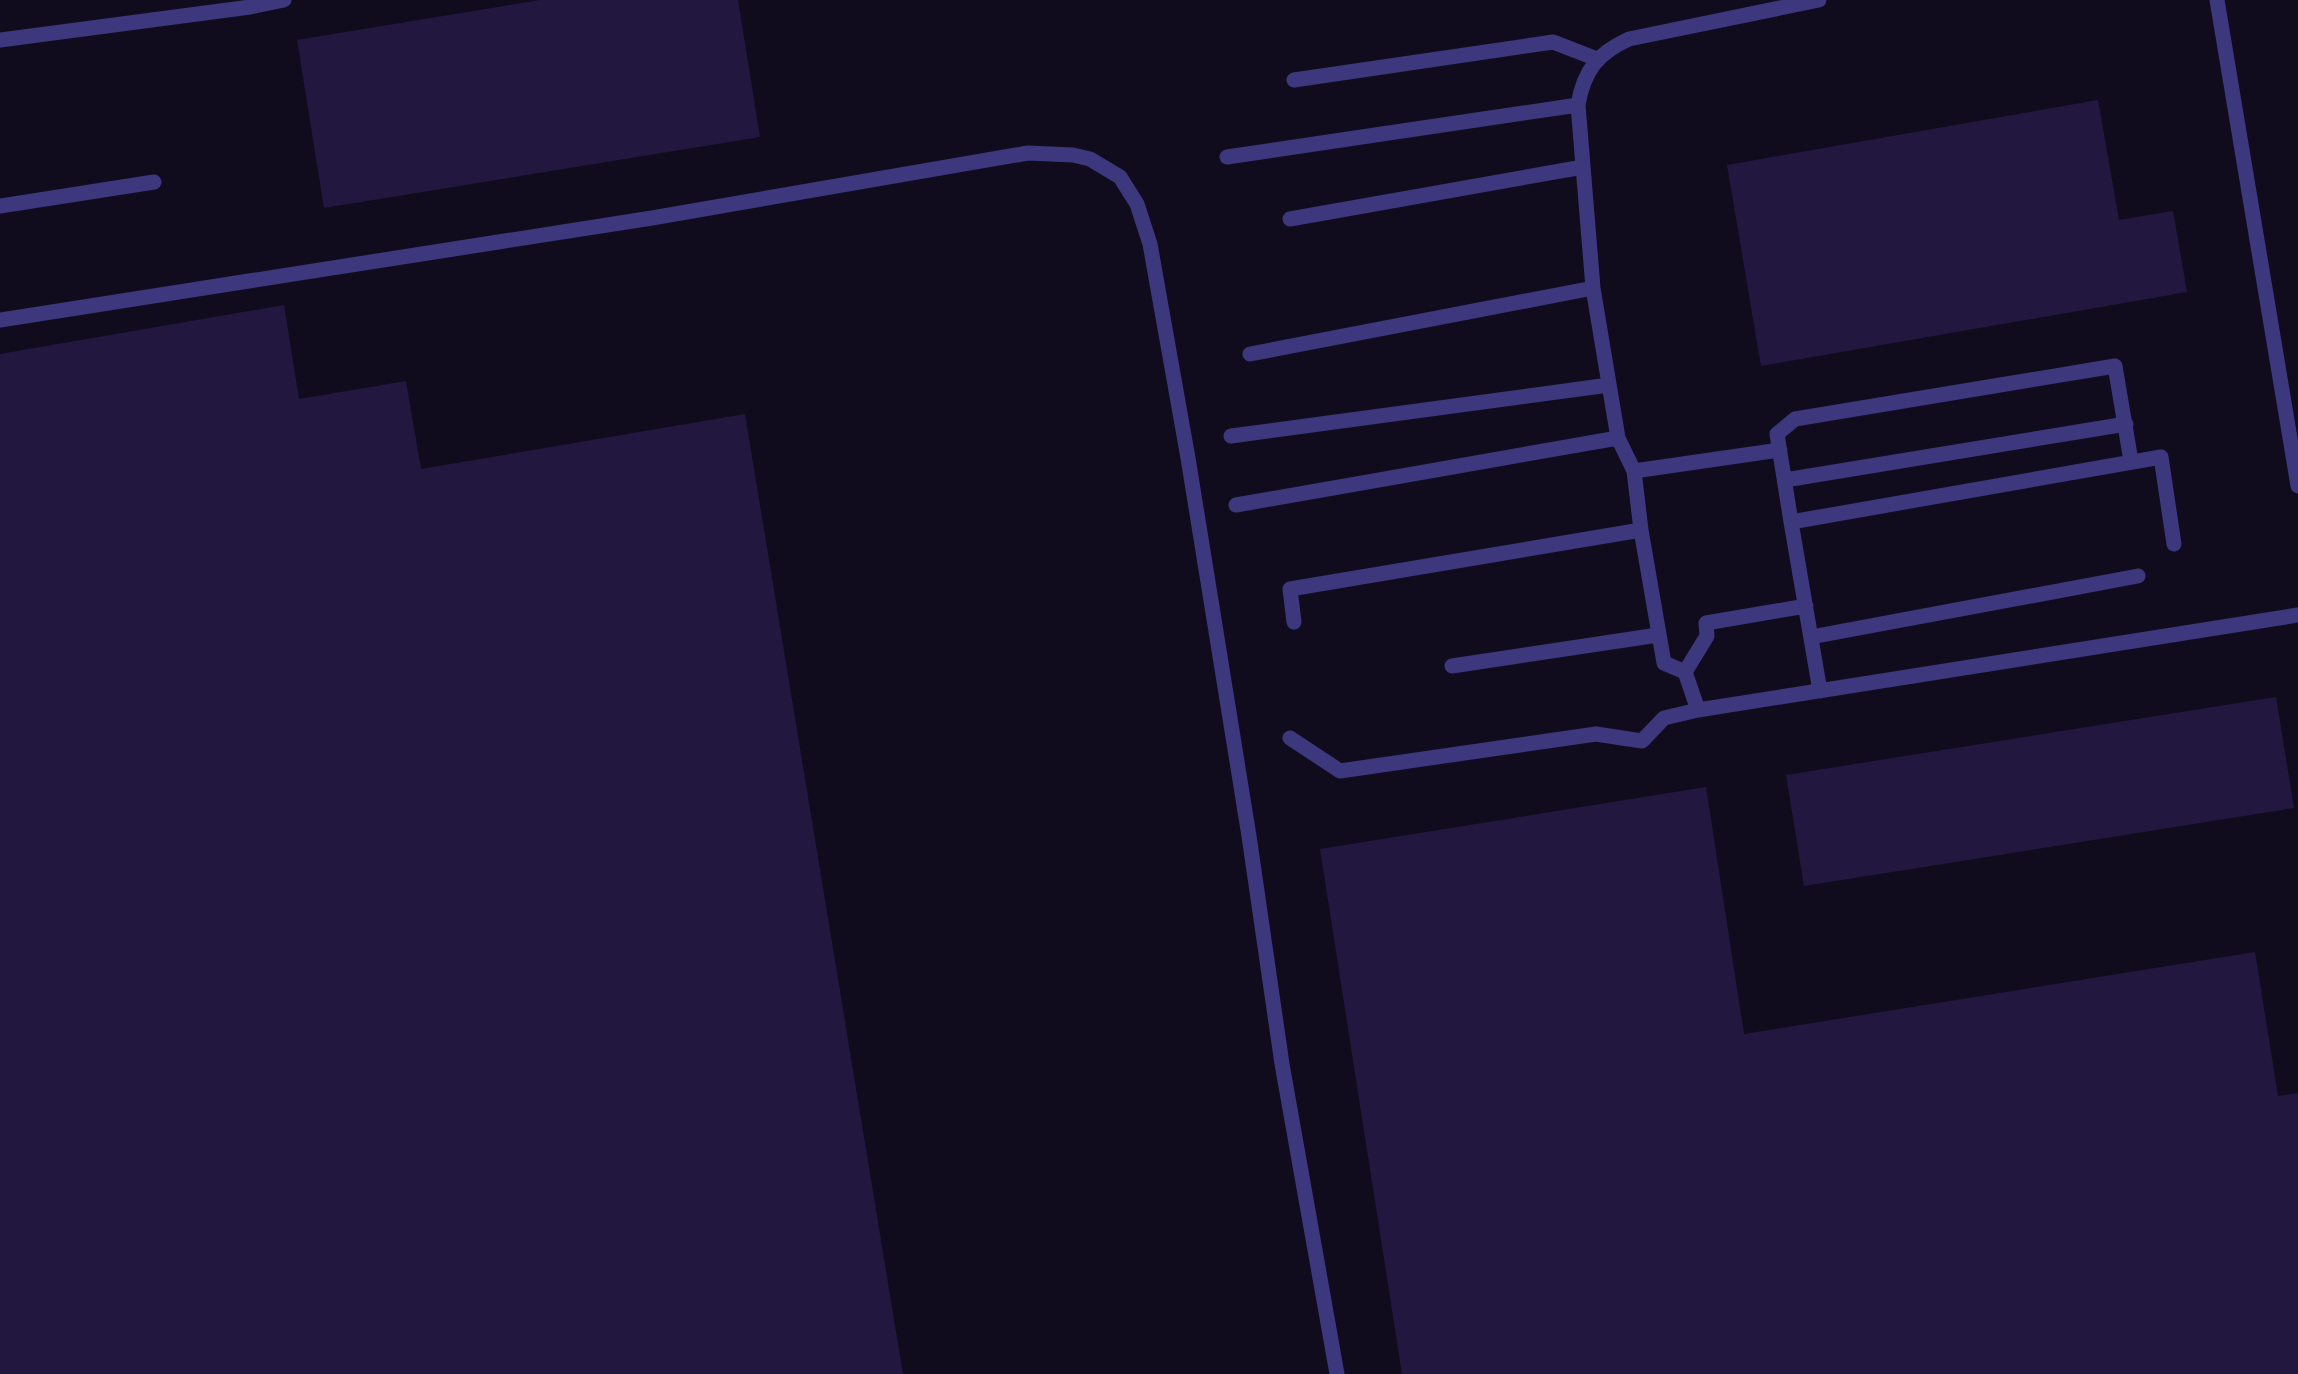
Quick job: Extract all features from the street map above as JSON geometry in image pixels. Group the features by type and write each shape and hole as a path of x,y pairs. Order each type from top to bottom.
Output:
{"lane":[{"path":"0,40 250,7 284,0"},
{"path":"1698,710 1685,672 1664,663 1641,530 1634,471 1618,438 1593,288 1578,105 1587,73 1597,59 1612,47 1629,39 1819,0"},
{"path":"2217,0 2298,486"},
{"path":"1294,80 1553,42 1597,59"},
{"path":"1227,157 1578,105"},
{"path":"0,320 640,219 1028,153 1073,154 1090,159 1120,177 1137,204 1150,244 1190,470 1249,836 1282,1064 1337,1374"},
{"path":"1290,219 1582,167"},
{"path":"0,206 154,182"},
{"path":"1250,354 1593,288"},
{"path":"1820,691 1777,434 1795,419 2115,366 2131,461"},
{"path":"1231,436 1609,385"},
{"path":"1785,480 2126,424"},
{"path":"1236,505 1618,438"},
{"path":"1634,471 1780,450"},
{"path":"1791,522 2161,457 2174,544"},
{"path":"1294,622 1290,589 1641,530"},
{"path":"1811,637 2138,576"},
{"path":"1685,672 1707,636 1706,623 1806,606"},
{"path":"1290,738 1340,771 1596,734 1642,741 1664,718 1698,710 2298,615"},
{"path":"1452,666 1658,635"}],"building":[{"path":"540,0 738,0 760,137 324,208 297,40"},
{"path":"2098,100 2119,220 2173,211 2187,292 1761,366 1727,165"},
{"path":"284,305 299,399 406,381 421,469 745,414 903,1374 0,1374 0,354"},
{"path":"2276,697 2294,808 1804,886 1786,775"},
{"path":"1706,787 1744,1034 2255,952 2278,1096 2298,1093 2298,1374 1402,1374 1320,849"}]}
